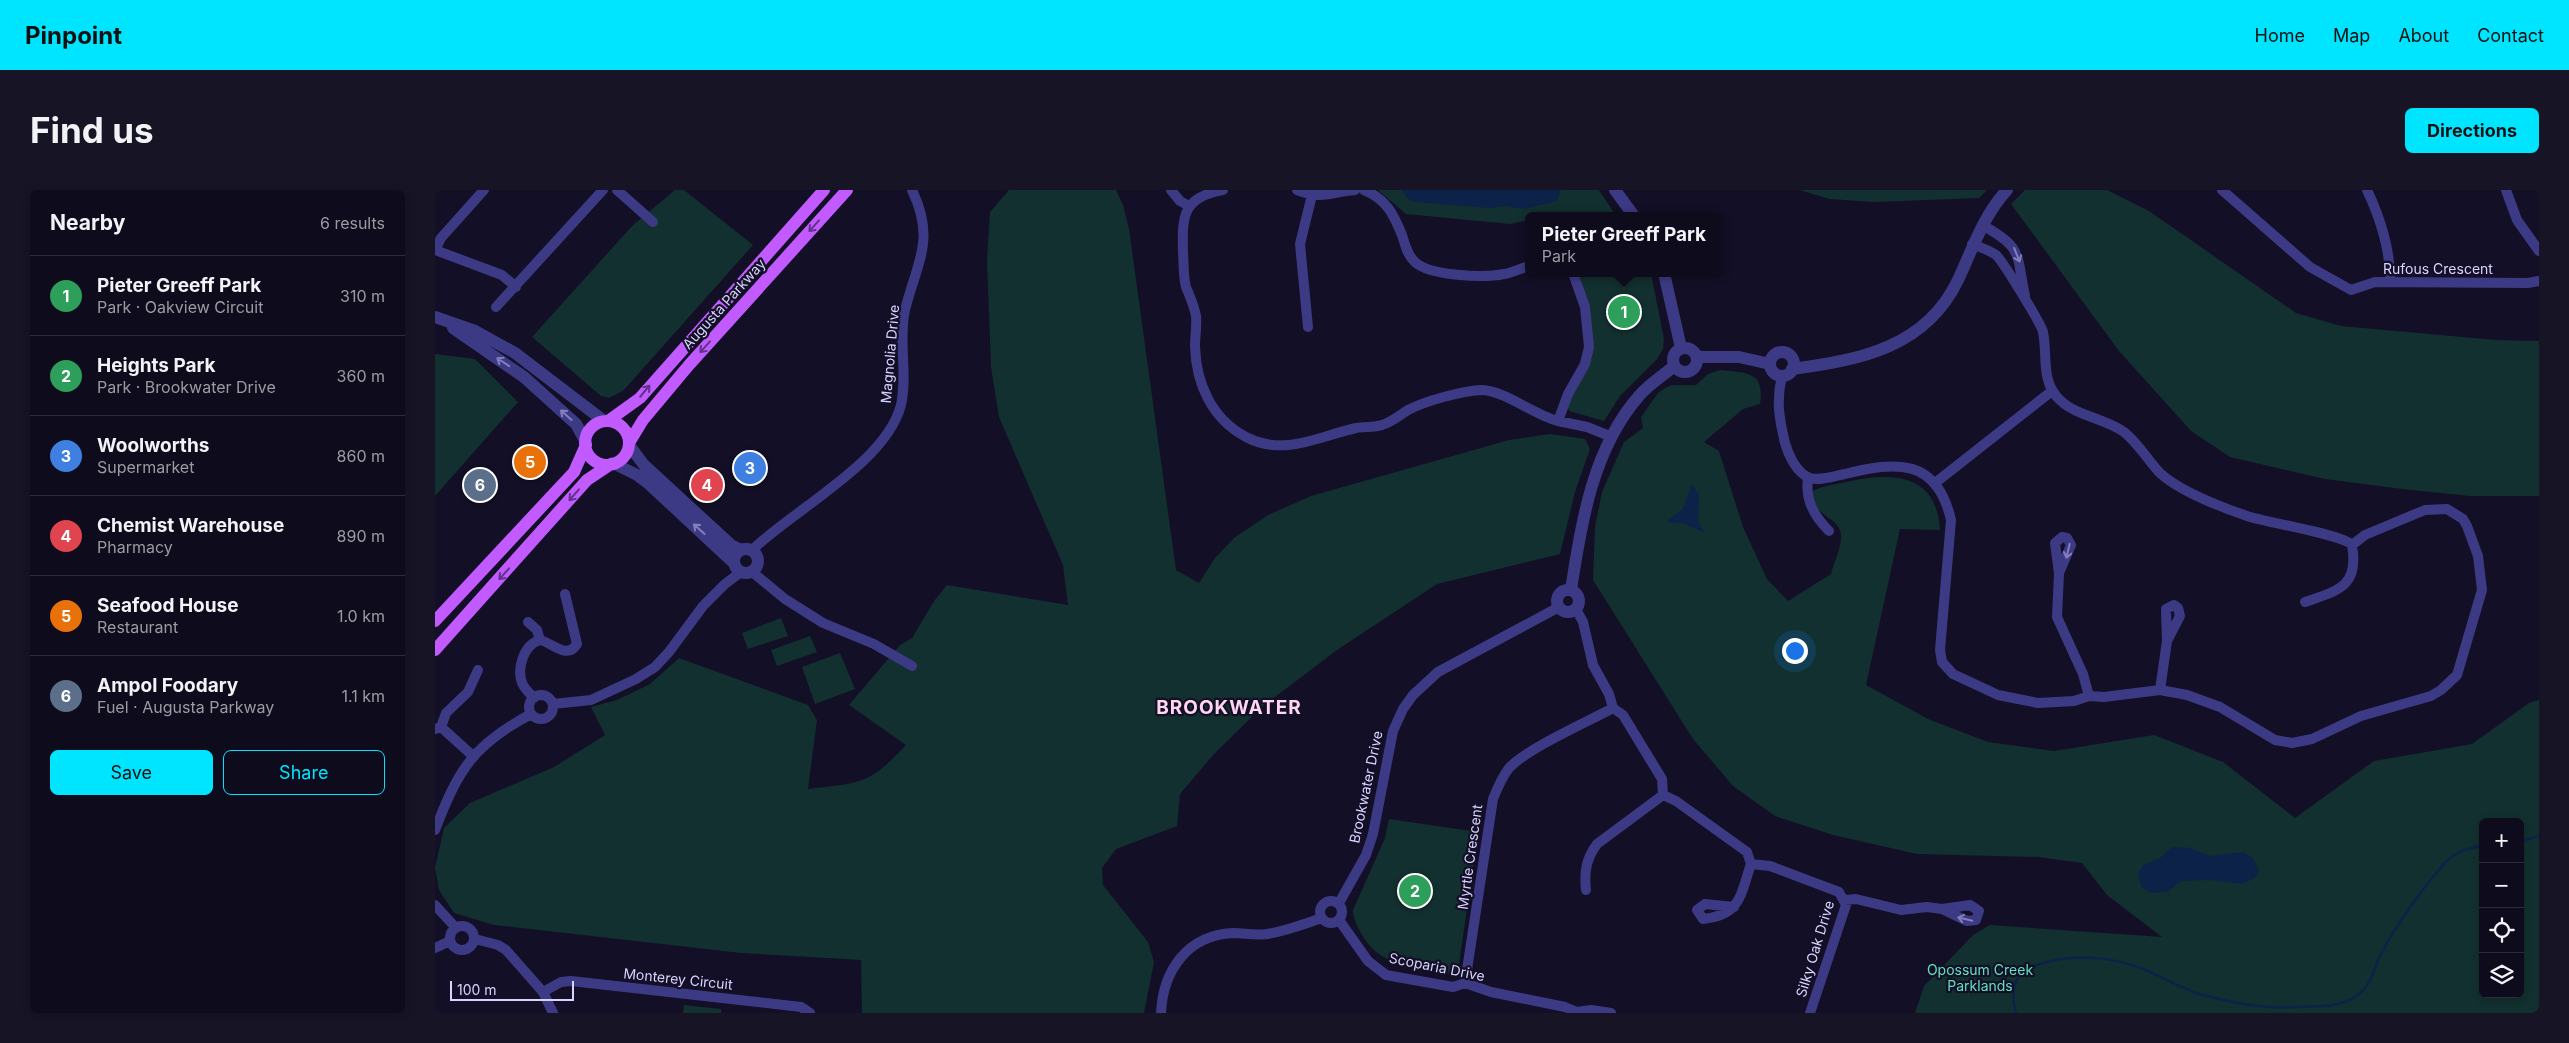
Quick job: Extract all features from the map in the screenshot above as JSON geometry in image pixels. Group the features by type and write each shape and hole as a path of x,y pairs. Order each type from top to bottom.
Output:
{"main road":[{"name":"Augusta Parkway","path":"606,421 640,398 824,190"},
{"name":"Augusta Parkway","path":"629,444 643,420 689,365 847,190"},
{"path":"435,621 574,472 586,444 589,431 594,426 606,421 614,422 625,430 629,444 624,457 587,480 435,650"},
{"path":"586,444 592,458 604,464 612,464"}],"street":[{"path":"484,190 441,238 435,250 502,275 516,286"},
{"path":"497,307 603,190"},
{"path":"617,190 653,222"},
{"name":"Magnolia Drive","path":"553,704 591,700 637,679 655,667 669,652 703,606 746,562 768,534 776,530 875,450 887,435 897,416 904,383 901,352 904,316 925,243 921,213 912,190"},
{"path":"1171,190 1180,201 1189,206"},
{"path":"1223,190 1208,193 1189,206 1184,216 1182,226 1184,273 1196,318 1195,348 1200,379 1207,399 1216,414 1247,438 1273,446 1309,442 1355,428 1381,426 1422,404 1469,391 1484,390 1500,395 1542,417 1587,426 1613,437"},
{"path":"1297,190 1312,195 1325,196 1355,190"},
{"path":"1364,190 1379,196 1391,211 1406,248 1414,262 1426,269 1469,276 1504,274 1525,267"},
{"path":"1615,190 1631,212"},
{"path":"2007,190 1982,225 1949,297 1936,315 1919,330 1899,342 1874,352 1787,372 1772,371 1770,364 1774,355 1785,353 1793,361 1787,372 1777,401 1779,420 1787,450 1798,468 1808,478 1822,478 1883,465 1898,465 1912,468 1928,476 1946,500 1951,520 1940,650 1945,668 1959,677 1990,691 2038,702 2074,702 2089,696 2104,697 2160,690 2187,695 2220,707 2275,740 2292,743 2312,740 2361,716 2431,696 2441,690 2457,675 2482,590 2478,556 2467,526 2456,514 2447,509 2435,508 2365,535 2353,544"},
{"name":"Rufous Crescent","path":"2222,190 2310,267 2344,288 2351,290 2366,284 2390,282 2528,283 2539,281"},
{"path":"2367,190 2390,262 2390,282"},
{"path":"2506,190 2517,220 2539,251"},
{"path":"1308,327 1300,244 1312,195"},
{"path":"1982,225 2009,241 2017,253 2026,302"},
{"path":"1972,244 1996,255 2041,322 2046,376 2052,391 2060,401 2073,410 2097,417 2123,432 2159,471 2189,491 2246,516 2338,537 2353,544"},
{"path":"1558,421 1568,394 1585,364 1589,347 1585,307 1574,277"},
{"path":"1665,277 1681,348"},
{"path":"435,317 475,331 515,353 606,421"},
{"path":"448,323 525,377 576,424 586,444"},
{"path":"1681,348 1689,349 1697,357 1739,357 1770,364"},
{"path":"1674,366 1674,356 1681,348"},
{"path":"1674,366 1681,371 1689,371 1695,366 1697,357"},
{"path":"1571,590 1590,492 1613,437 1640,394 1674,366"},
{"path":"1935,483 2052,391"},
{"path":"629,444 644,465 731,545 785,600 823,623 873,644 912,666"},
{"path":"612,464 637,475 746,562"},
{"path":"1808,478 1807,496 1817,519 1829,531"},
{"path":"2305,602 2330,594 2347,582 2354,573 2353,544"},
{"path":"2059,573 2057,617 2083,674 2089,696"},
{"path":"1564,590 1571,590 1578,596 1579,603 1576,609 1565,612 1559,607 1558,595 1564,590"},
{"path":"528,622 537,630 540,640 564,651 570,651 577,644 565,594"},
{"name":"Brookwater Drive","path":"1322,918 1321,908 1326,902 1339,903 1355,880 1373,834 1389,744 1403,709 1413,695 1439,672 1559,607"},
{"path":"1576,609 1583,622 1591,660 1609,694 1613,708 1623,715 1662,779 1663,795"},
{"path":"534,698 524,686 521,666 529,646 540,640"},
{"path":"2160,690 2167,641"},
{"path":"473,756 438,728 446,713 468,692 478,670"},
{"path":"545,696 553,704 553,710 545,718 540,719 531,714 530,704 534,698 545,696"},
{"name":"Myrtle Crescent","path":"1465,983 1493,799 1499,784 1509,768 1524,756 1613,708"},
{"path":"435,830 450,790 473,756 513,724 531,714"},
{"path":"1663,795 1676,801 1747,852 1751,864 1734,907"},
{"path":"1586,890 1584,872 1589,854 1597,844 1663,795"},
{"name":"Silky Oak Drive","path":"1751,864 1770,866 1839,892 1845,900 1844,911 1810,1013"},
{"path":"1845,900 1863,900 1901,910 1942,909"},
{"path":"1161,1013 1162,998 1170,971 1192,948 1216,936 1232,933 1266,935 1322,918 1331,923 1339,920 1343,912 1339,903"},
{"path":"435,904 456,928 467,928 475,939 498,945 506,950 543,992 553,1013"},
{"name":"Scoparia Drive","path":"1339,920 1369,961 1386,975 1453,987 1465,983 1491,992 1565,1006 1579,1012 1591,1010 1611,1013"},
{"path":"456,928 451,934 450,941 455,948 462,950 470,948 475,939"},
{"path":"435,948 450,941"},
{"name":"Monterey Circuit","path":"543,992 561,982 571,981 801,1007 810,1013"},
{"path":"1579,1012 1581,1001"}],"green space":[{"path":"675,190 684,190 753,245 623,391 609,398 601,396 532,337 632,226"},
{"path":"1009,190 1116,190 1123,205 1129,229 1176,570 1199,583 1215,558 1234,538 1268,515 1311,496 1509,440 1550,434 1585,439 1590,449 1575,492 1560,554 1437,584 1337,650 1263,706 1214,754 1180,794 1177,826 1116,849 1102,868 1103,885 1148,942 1154,962 1144,1013 862,1013 861,960 741,953 494,925 454,913 439,890 435,868 444,828 470,803 554,767 605,735 591,707 617,700 650,684 679,658 808,705 817,720 808,789 840,785 863,780 872,775 906,745 849,705 900,645 912,638 934,601 947,585 1068,605 1063,565 999,417 991,367 987,261 990,212"},
{"path":"1378,190 1599,190 1613,212 1525,212 1525,221 1510,224 1406,214"},
{"path":"1800,190 1987,190 1979,198 1875,202 1829,199"},
{"path":"2025,190 2107,190 2149,211 2296,313 2341,326 2496,340 2539,341 2539,496 2469,496 2402,489 2325,479 2230,457 2191,431 2119,351 2011,204"},
{"path":"1580,277 1652,277 1664,339 1663,349 1657,359 1620,396 1604,421 1569,411 1567,405 1588,367 1586,298"},
{"path":"435,354 475,359 518,402 435,496"},
{"name":"Opossum Creek Parklands","path":"1720,370 1746,373 1757,380 1760,385 1760,404 1743,409 1704,442 1719,451 1743,527 1767,579 1788,601 1831,574 1840,544 1841,535 1839,529 1815,505 1813,491 1851,481 1883,477 1911,482 1922,488 1931,498 1937,512 1940,530 1900,529 1866,685 1928,719 1988,742 2054,751 2154,735 2223,762 2295,818 2374,761 2472,744 2529,703 2539,700 2539,1013 1915,1013 1924,986 1973,935 1990,925 2162,937 2107,895 2082,863 2038,857 1917,854 1833,835 1775,816 1733,786 1693,739 1593,580 1595,527 1602,492 1624,442 1643,428 1641,417 1658,393 1672,385 1696,385 1708,374"},
{"path":"781,618 788,636 748,649 742,633"},
{"path":"810,636 817,652 777,666 771,650"},
{"path":"840,653 855,689 815,704 802,667"},
{"path":"1389,819 1478,832 1458,971 1454,977 1448,973 1411,967 1389,960 1370,946 1356,923 1353,910 1385,838"},
{"path":"684,1005 721,1009 721,1013 683,1013"}],"water":[{"path":"1401,190 1561,190 1557,201 1525,209 1505,206 1490,208 1416,202 1409,200"},
{"path":"1692,484 1699,495 1698,521 1705,533 1683,523 1669,523 1668,520 1683,509"},
{"path":"2172,847 2191,848 2209,856 2243,852 2253,858 2259,871 2255,878 2242,884 2209,880 2182,881 2167,892 2150,893 2141,886 2138,874 2143,865 2160,858"}],"waterway":[{"path":"2524,840 2539,836"},
{"path":"2016,1013 2013,997 2015,983 2023,972 2029,968 2051,961 2079,958 2107,959 2121,962 2148,971 2196,993 2248,1005 2270,1007 2316,1006 2332,1005 2347,1001 2365,989 2388,942 2436,873 2457,853 2479,847"}],"place":[{"name":"Pieter Greeff Park","path":"1624,312"},
{"name":"Seafood House","path":"530,462"},
{"name":"Woolworths","path":"750,468"},
{"name":"Ampol Foodary","path":"480,485"},
{"name":"Chemist Warehouse","path":"707,485"},
{"name":"Heights Park","path":"1415,891"}],"district":[{"name":"BROOKWATER","path":"1229,707"}]}
